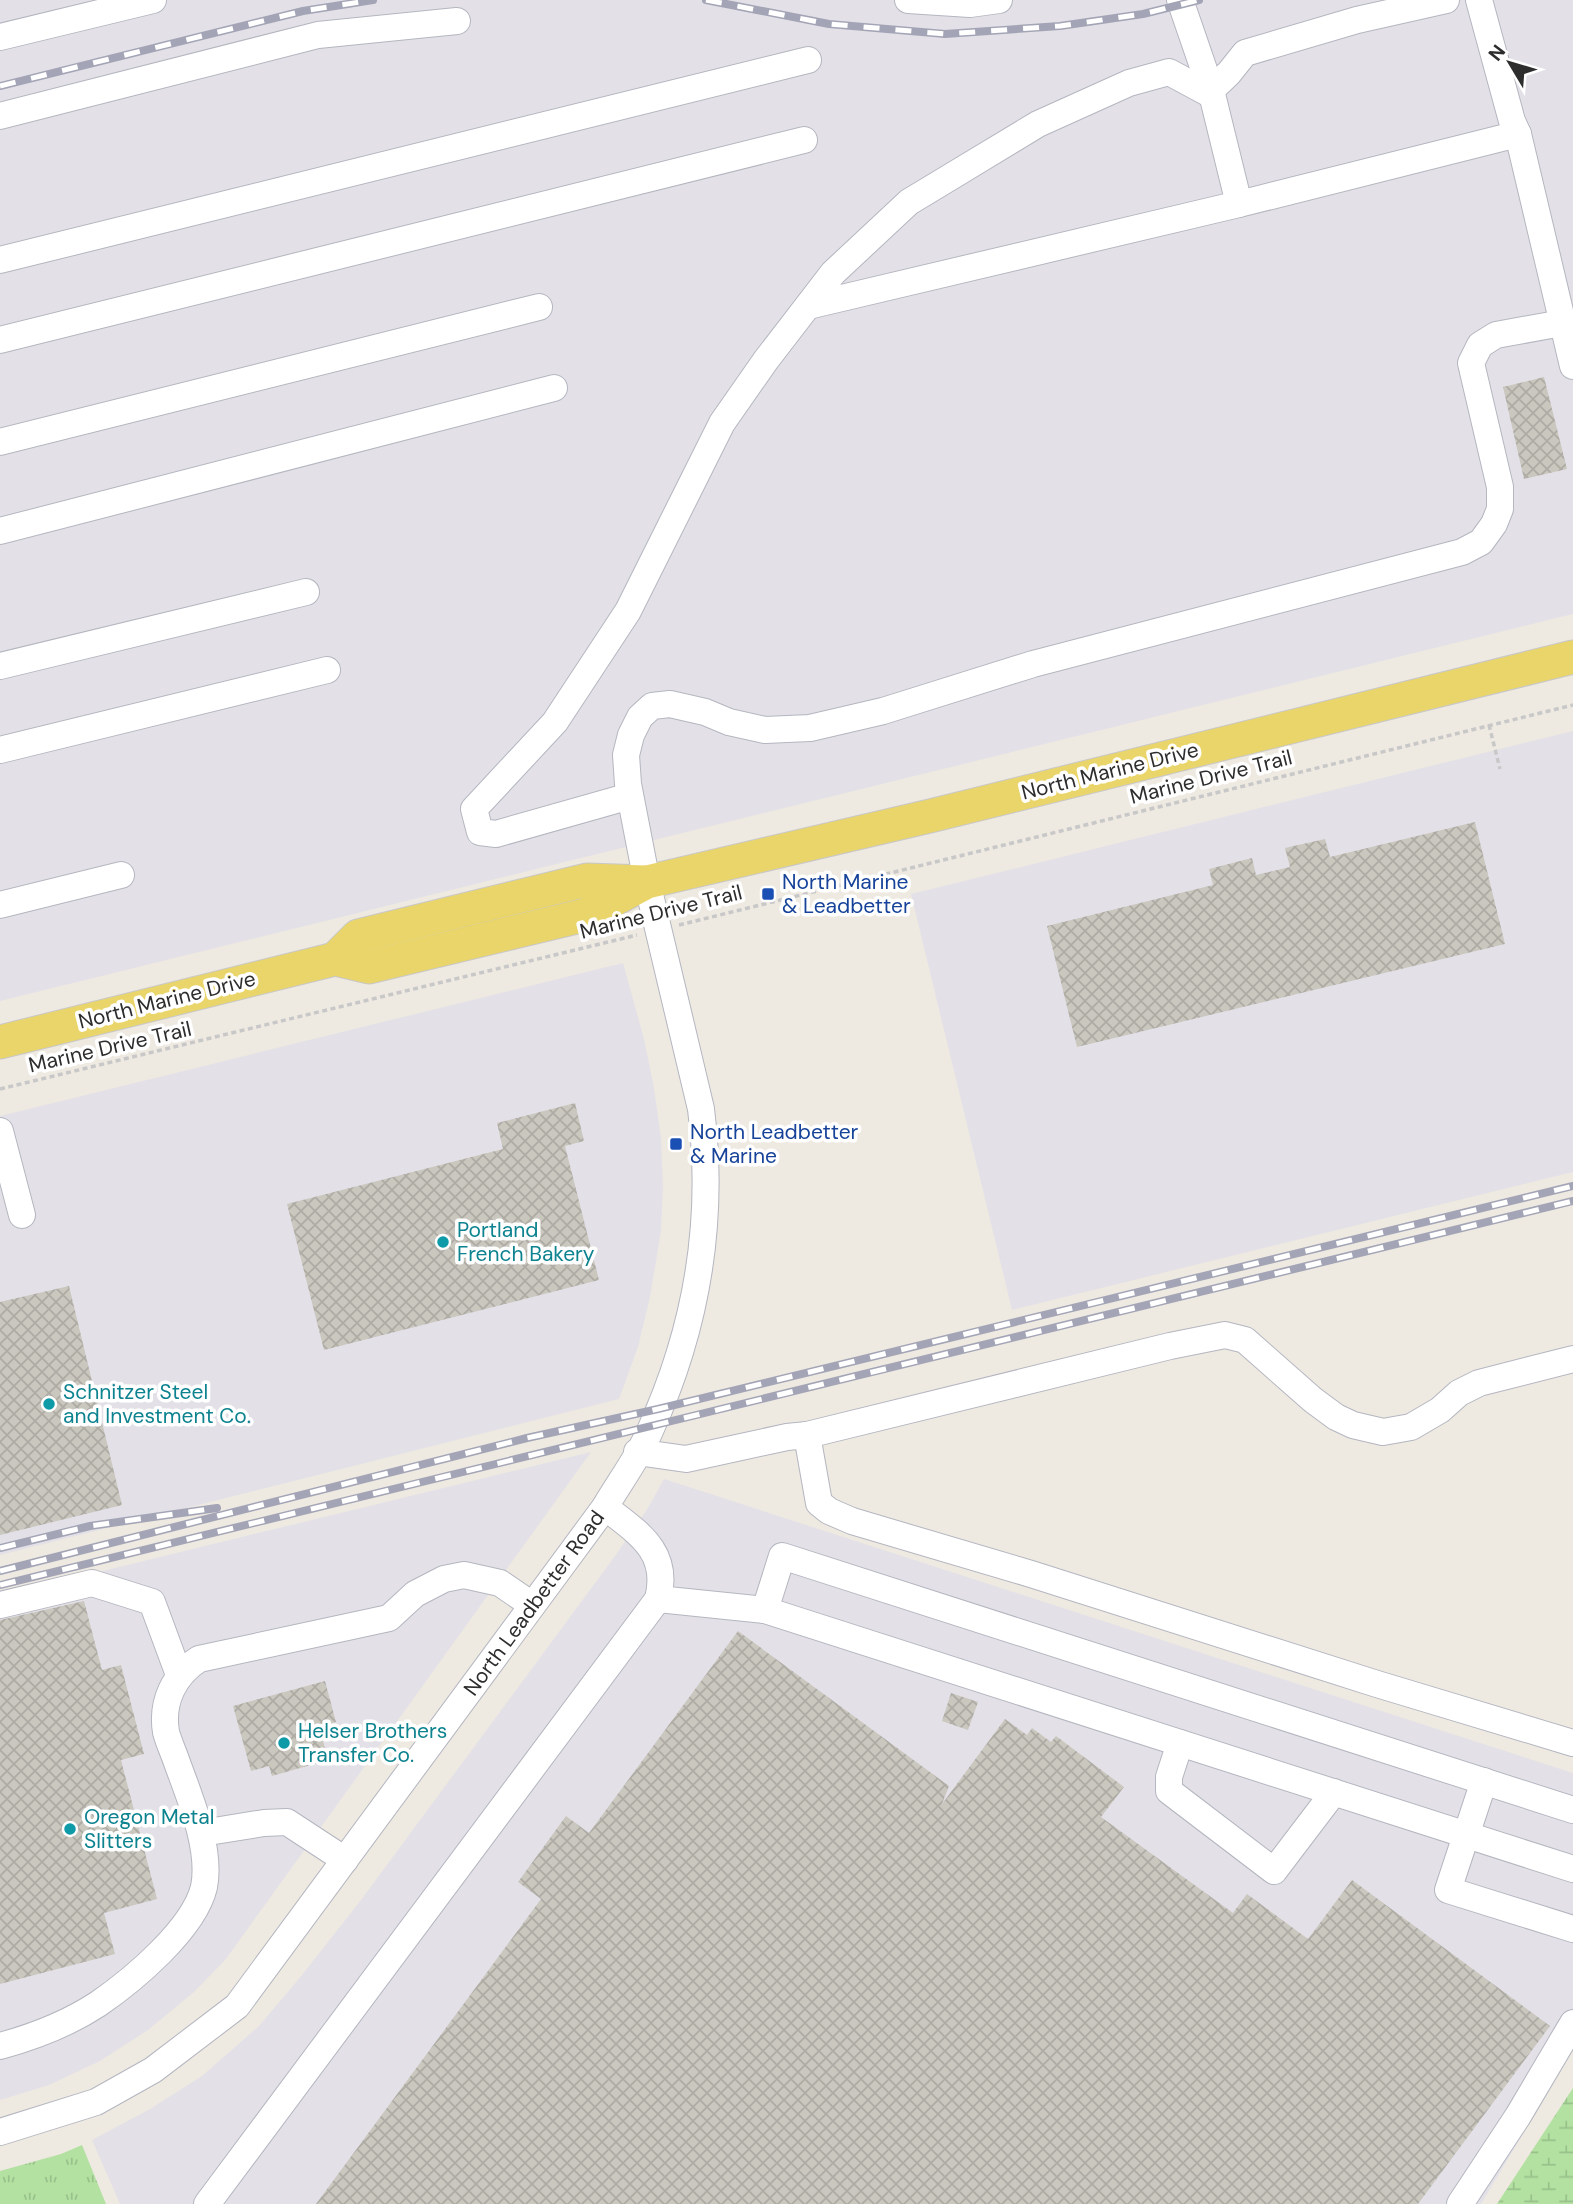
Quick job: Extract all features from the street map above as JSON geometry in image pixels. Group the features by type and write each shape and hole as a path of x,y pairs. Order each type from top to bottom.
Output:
{"main road":[{"name":"North Marine Drive","path":"0,1042 335,959 358,936 587,880 647,882 930,816 1573,657"}],"street":[{"path":"0,37 153,0"},
{"path":"908,0 970,4 999,0"},
{"path":"1180,0 1211,90 1240,204"},
{"path":"630,796 496,834 480,832 474,808 555,722 628,611 722,423 766,360 833,273 909,202 1038,124 1129,83 1169,72 1208,93 1245,53 1357,20 1446,0"},
{"path":"1479,0 1512,121 1518,134 1569,346"},
{"path":"0,116 318,35 457,21"},
{"path":"0,260 808,60"},
{"path":"808,306 1240,204 1518,134"},
{"path":"0,340 804,140"},
{"path":"0,442 540,307"},
{"name":"North Leadbetter Road","path":"0,2132 96,2102 153,2070 237,2006 605,1507 648,1435 674,1375 693,1307 706,1199 706,1147 701,1109 647,882 630,796 626,755 631,735 640,717 652,706 670,704 765,730 810,728 883,711 1032,664 1462,552 1480,542 1494,524 1500,509 1500,487 1471,363 1480,345 1496,335 1569,346"},
{"path":"0,531 554,388"},
{"path":"0,666 306,592"},
{"path":"0,750 327,670"},
{"path":"0,905 121,875"},
{"path":"0,1131 22,1215"},
{"path":"637,1452 686,1459 807,1435 1225,1335 1245,1340 1336,1417 1353,1425 1383,1432 1411,1427 1479,1382 1573,1359"},
{"path":"807,1435 819,1503 829,1511 852,1521 1573,1743"},
{"path":"207,2204 658,1599 662,1573 655,1553 645,1540 605,1507"},
{"path":"765,1610 782,1556 1573,1810"},
{"path":"0,2046 29,2038 97,2004 162,1952 195,1911 204,1886 202,1833 166,1732 167,1705 171,1688 179,1675 199,1659 389,1618 415,1594 444,1579 464,1575 500,1583 532,1605"},
{"path":"0,1605 92,1583 152,1602 179,1675"},
{"path":"658,1599 765,1610 1573,1869"},
{"path":"1180,1743 1169,1777 1169,1791 1275,1871 1334,1792"},
{"path":"1483,1781 1448,1890 1573,1930"},
{"path":"202,1833 287,1822 345,1860"},
{"path":"1460,2204 1518,2116 1573,2023"}],"path":[{"name":"Marine Drive Trail","path":"0,1089 1573,705"},
{"path":"1489,725 1500,769"}],"shaded area":[{"path":"0,0 1573,0 1573,614 0,1001"},
{"path":"1573,731 1573,1172 1012,1310 911,894"},
{"path":"623,963 654,1088 661,1138 663,1186 661,1231 650,1297 638,1347 619,1399 0,1555 0,1116"},
{"path":"591,1452 226,1959 194,1992 148,2030 100,2061 49,2085 0,2100 0,1596"},
{"path":"664,1479 1573,1773 1573,2050 1481,2204 120,2204 92,2140 150,2109 202,2076 259,2026 361,1900 615,1556"}],"green space":[{"path":"1573,2088 1573,2204 1497,2204"},
{"path":"82,2145 106,2204 0,2204 0,2171 61,2154"}],"building":[{"path":"1544,377 1567,469 1524,479 1503,387"},
{"path":"1475,822 1505,944 1077,1047 1047,926 1213,885 1209,869 1252,858 1256,875 1290,867 1285,848 1325,839 1330,857"},
{"name":"Portland French Bakery","path":"575,1103 584,1141 565,1146 599,1280 324,1350 287,1204 503,1149 497,1123"},
{"name":"Schnitzer Steel and Investment Co.","path":"69,1286 122,1505 0,1535 0,1302"},
{"name":"Oregon Metal Slitters","path":"84,1601 102,1670 121,1665 144,1754 121,1760 157,1899 104,1913 115,1954 0,1984 0,1620"},
{"path":"738,1631 949,1786 942,1804 1005,1719 1027,1735 1032,1728 1051,1742 1056,1736 1124,1787 1101,1817 1233,1913 1247,1894 1308,1939 1352,1880 1550,2026 1418,2204 316,2204 541,1899 518,1882 566,1816 589,1833"},
{"name":"Helser Brothers Transfer Co.","path":"325,1681 336,1722 319,1726 328,1760 272,1776 269,1766 251,1771 233,1706"},
{"path":"951,1693 978,1702 968,1730 942,1721"}],"railway":[{"path":"0,86 303,11 373,0"},
{"path":"706,0 829,24 945,34 1060,26 1143,14 1199,0"},
{"path":"0,1571 527,1438 658,1409 1573,1186"},
{"path":"0,1585 1573,1201"},
{"path":"0,1548 90,1526 217,1508"}],"place":[{"name":"North Marine & Leadbetter","path":"768,894"},
{"name":"North Leadbetter & Marine","path":"676,1144"},
{"name":"Portland French Bakery","path":"443,1242"},
{"name":"Schnitzer Steel and Investment Co.","path":"49,1404"},
{"name":"Helser Brothers Transfer Co.","path":"284,1743"},
{"name":"Oregon Metal Slitters","path":"70,1829"}]}
